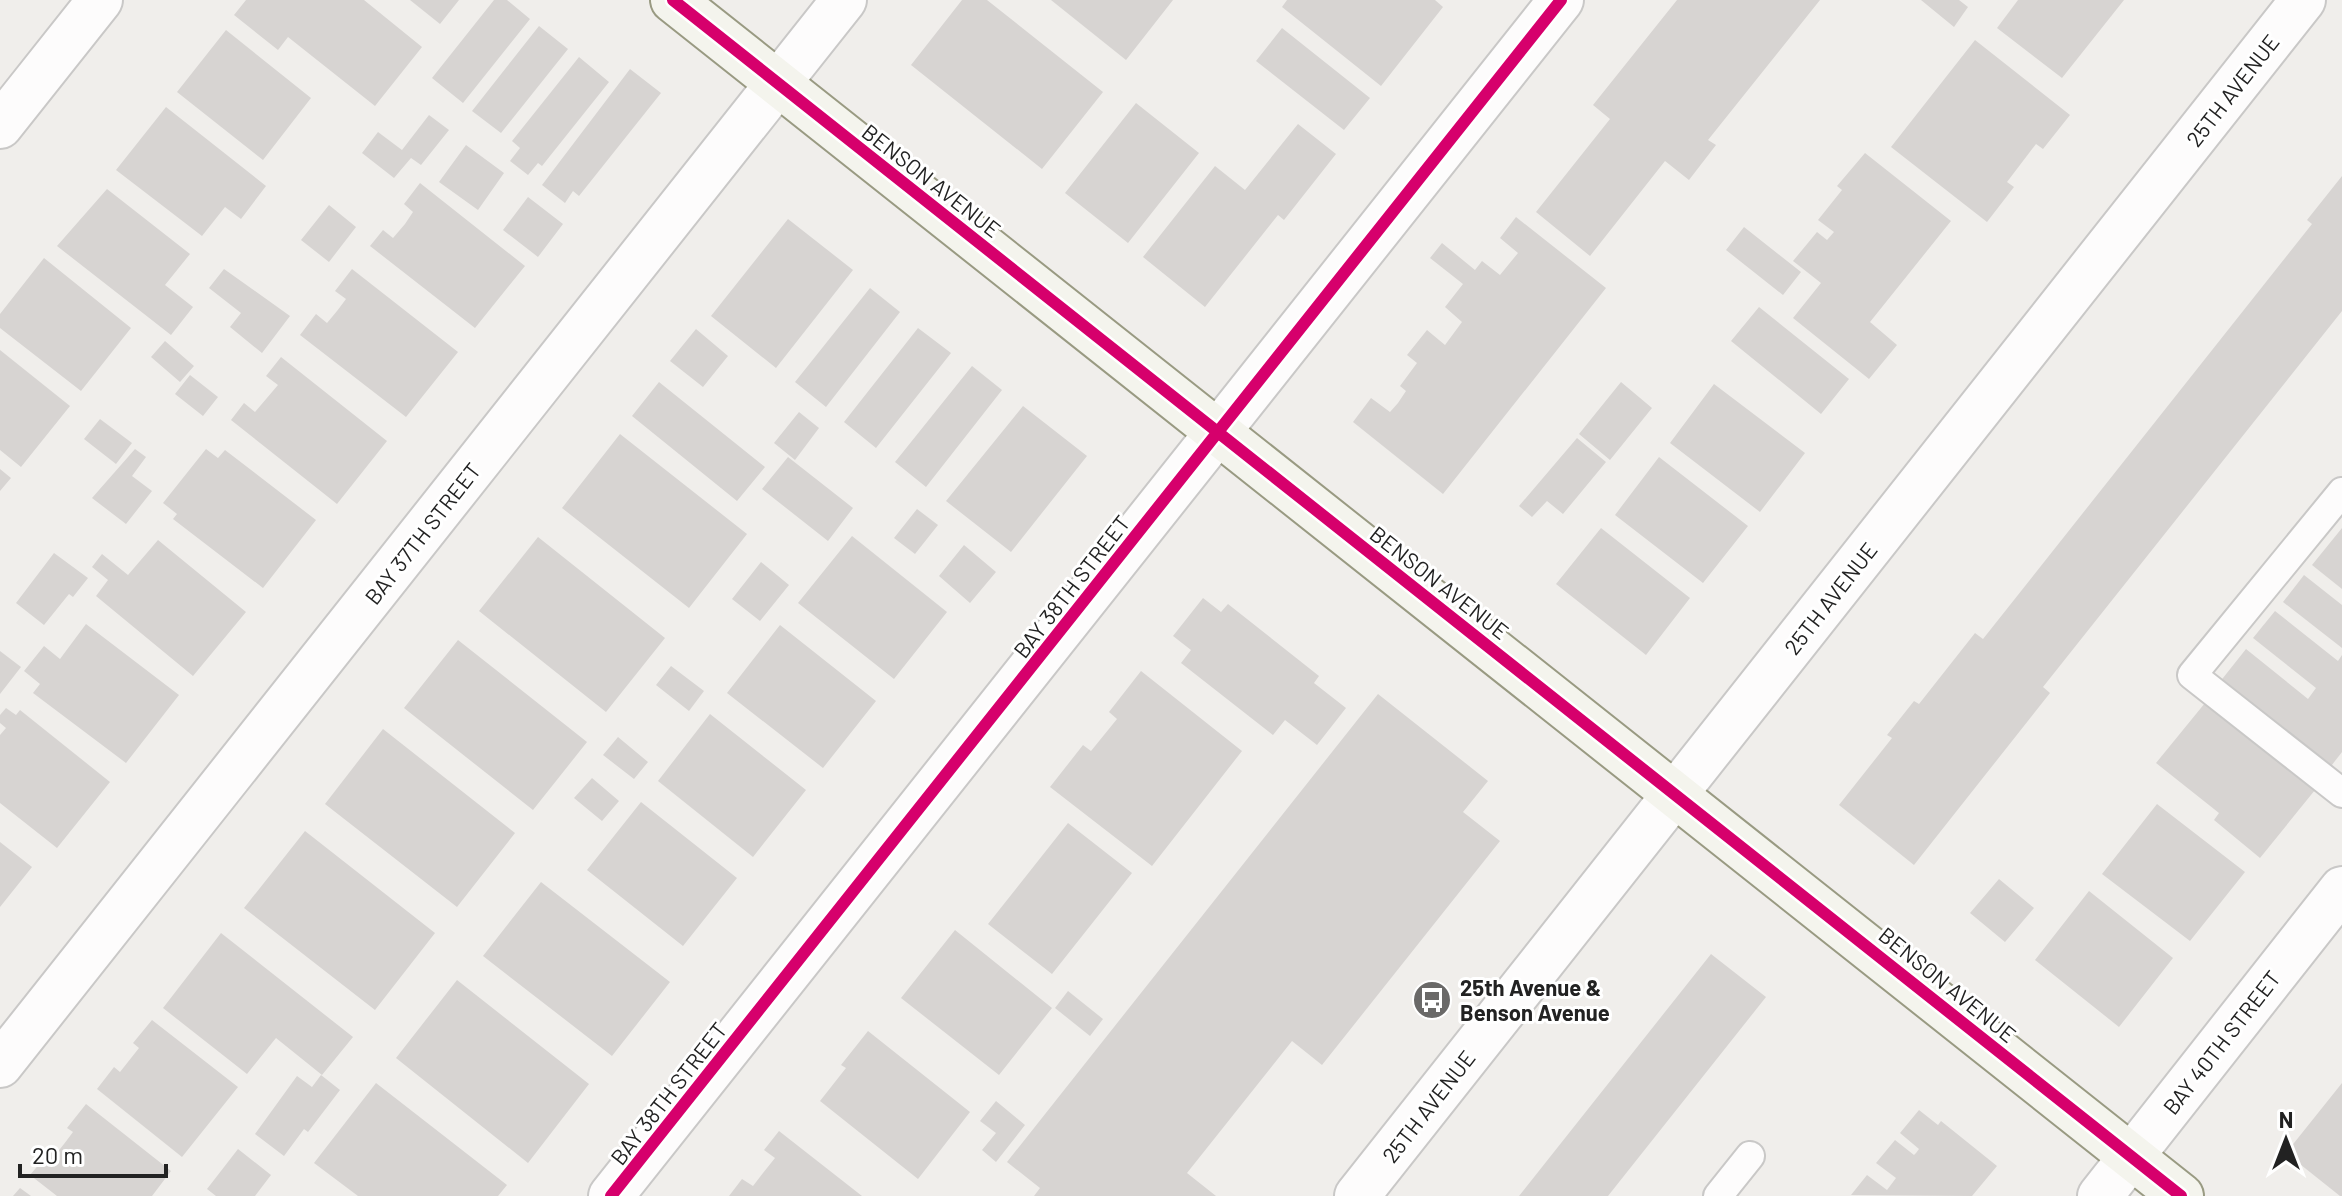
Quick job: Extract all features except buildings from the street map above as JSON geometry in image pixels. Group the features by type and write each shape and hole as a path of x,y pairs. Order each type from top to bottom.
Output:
{"street":[{"path":"0,126 100,0"},
{"name":"BENSON AVENUE","path":"673,0 2181,1196"},
{"name":"BAY 37TH STREET","path":"0,1065 844,0"},
{"name":"BAY 38TH STREET","path":"611,1196 1561,0"},
{"name":"25TH AVENUE","path":"1357,1196 2303,0"},
{"name":"BAY 40TH STREET","path":"2100,1196 2342,889"}],"lane":[{"path":"2342,492 2192,675 2342,793"},
{"path":"1718,1196 1750,1156"}],"cycle path":[{"path":"673,0 2181,1196"},
{"path":"611,1196 1561,0"}],"place":[{"name":"25th Avenue & Benson Avenue","path":"1432,1000"}]}
